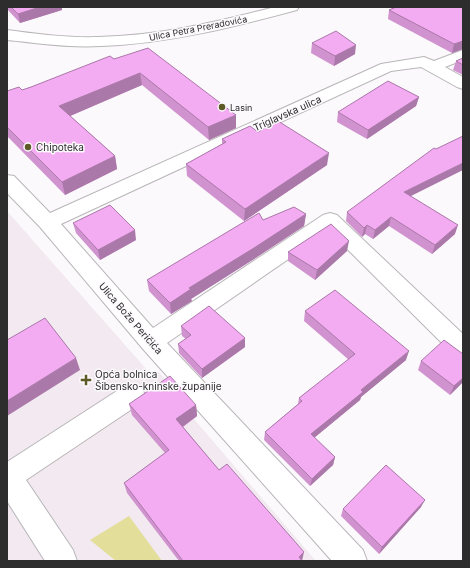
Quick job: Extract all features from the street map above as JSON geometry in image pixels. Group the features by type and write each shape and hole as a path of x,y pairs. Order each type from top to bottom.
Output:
{"street":[{"name":"Ulica Petra Preradovića","path":"7,36 63,42 112,41 164,36 292,7"},
{"path":"432,67 463,55"},
{"name":"Triglavska ulica","path":"47,222 387,67 424,62 463,84"},
{"name":"Ulica Bože Peričića","path":"7,180 47,222 151,342 352,561"},
{"path":"151,342 330,220 463,349"},
{"path":"62,561 7,477 132,395"}],"shaded area":[{"name":"Opća bolnica Šibensko-kninske županije","path":"7,211 148,371 159,372 197,416 194,419 316,561 7,561"},
{"path":"129,516 162,561 116,561 90,540"}],"building":[{"path":"11,7 40,7 18,14"},
{"path":"396,7 463,7 463,41 454,44 389,10"},
{"path":"336,31 356,45 335,56 312,43"},
{"path":"148,48 236,115 208,127 140,73 59,106 115,156 62,182 7,127 7,91 19,87 22,90 31,87 110,56 114,59"},
{"path":"463,58 463,65 456,61"},
{"path":"388,81 419,97 368,130 338,112"},
{"path":"278,121 329,153 245,209 186,164 226,142 222,139 250,126 258,132"},
{"path":"463,136 463,163 404,192 458,225 435,245 391,217 375,230 367,225 364,228 347,212 434,148 436,149"},
{"path":"110,205 135,230 98,250 73,223"},
{"path":"294,207 306,214 189,288 191,289 170,303 147,280 259,213 263,220"},
{"path":"331,224 349,241 317,270 288,252"},
{"path":"335,290 409,351 361,390 363,392 311,434 335,457 312,479 265,432 302,401 299,398 355,354 305,311"},
{"path":"209,306 245,338 202,369 178,344 191,335 181,326"},
{"path":"45,318 76,358 7,401 7,340"},
{"path":"444,340 463,354 463,378 454,386 421,361"},
{"path":"170,376 196,405 176,419 219,470 227,464 304,552 299,557 302,561 183,561 124,483 169,450 129,404"},
{"path":"386,465 425,500 382,547 343,509"}],"place":[{"name":"Lasin","path":"222,107"},
{"name":"Chipoteka","path":"28,147"},
{"name":"Opća bolnica Šibensko-kninske županije","path":"86,380"}]}
